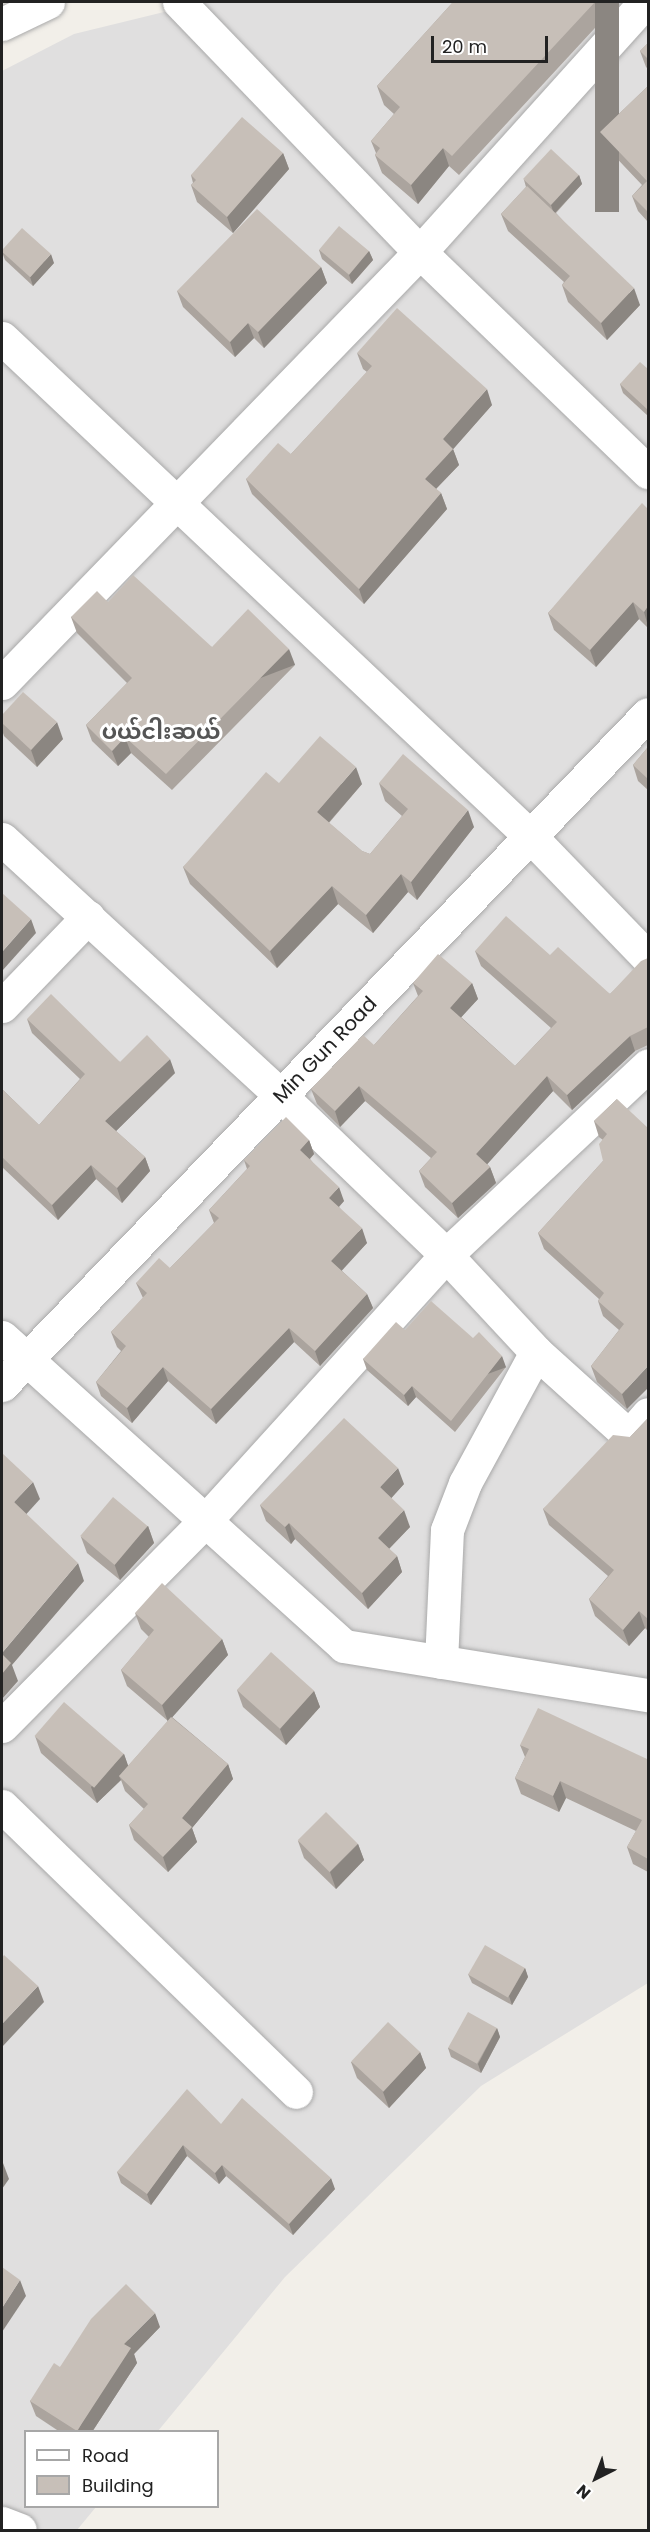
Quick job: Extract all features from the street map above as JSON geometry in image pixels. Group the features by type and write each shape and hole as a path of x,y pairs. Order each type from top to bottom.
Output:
{"street":[{"path":"2,24 48,2"},
{"path":"179,2 420,252 648,472"},
{"path":"2,683 420,252 645,2"},
{"path":"2,339 530,836 648,958"},
{"name":"Min Gun Road","path":"2,1385 648,714"},
{"path":"2,839 281,1096 446,1255 536,1352 629,1436 648,1414"},
{"path":"2,1006 88,917"},
{"path":"2,1726 205,1521 446,1255 648,1065"},
{"path":"2,1337 344,1646 648,1695"},
{"path":"441,1662 447,1530 465,1483 536,1352"},
{"path":"2,1806 296,2092"},
{"path":"2,2523 20,2530"}],"shaded area":[{"path":"205,2 648,2 648,1983 481,2086 285,2277 159,2430 24,2430 24,2508 95,2508 77,2530 2,2530 2,71 74,34"}],"building":[{"path":"453,2 595,2 452,156 443,148 411,185 375,155 380,148 371,141 400,107 377,86"},
{"path":"648,43 648,59 640,51"},
{"path":"648,86 648,212 632,196 647,181 600,132"},
{"path":"242,117 283,153 227,217 191,185 196,180 191,175"},
{"path":"551,149 579,175 551,205 523,179"},
{"path":"527,186 634,288 601,323 562,285 570,276 501,214"},
{"path":"257,209 321,267 258,332 248,323 230,342 177,291"},
{"path":"339,226 369,251 349,275 319,250"},
{"path":"22,228 51,254 30,277 2,252"},
{"path":"397,308 487,389 443,439 453,449 425,479 441,493 359,589 246,479 278,443 291,454 372,366 357,353"},
{"path":"640,362 648,369 648,410 620,384"},
{"path":"642,503 648,509 648,606 644,612 633,602 590,650 548,613"},
{"path":"133,575 212,647 248,609 289,649 166,774 125,737 112,751 86,725 132,678 71,617 97,591 108,602"},
{"path":"23,692 57,722 31,750 2,723 2,715"},
{"path":"320,736 356,767 317,812 362,851 370,854 408,809 379,783 403,754 468,810 411,882 401,874 366,915 332,886 270,951 183,867 266,772 279,783"},
{"path":"648,747 648,779 633,765"},
{"path":"2,893 31,919 2,952"},
{"path":"506,916 550,955 558,947 610,994 641,961 648,958 648,1027 630,1036 567,1095 547,1076 476,1154 490,1167 452,1203 419,1171 437,1152 359,1086 335,1111 311,1089 363,1035 374,1045 423,991 413,983 438,954 472,983 450,1008 515,1066 557,1022 475,951"},
{"path":"51,994 120,1062 147,1035 170,1059 105,1121 145,1157 117,1188 91,1165 52,1205 2,1157 2,1089 39,1125 85,1074 27,1019"},
{"path":"617,1099 648,1128 648,1366 622,1394 591,1366 624,1324 598,1301 604,1293 538,1233 603,1161 599,1144 607,1134 594,1121"},
{"path":"286,1117 309,1140 300,1150 339,1187 329,1198 362,1228 331,1261 367,1294 315,1351 289,1328 211,1409 163,1367 127,1408 96,1382 126,1346 111,1332 147,1293 136,1283 159,1258 170,1268 219,1218 209,1210 250,1166 244,1160"},
{"path":"431,1301 473,1338 479,1332 502,1356 451,1421 412,1386 404,1395 363,1359 396,1322 405,1330"},
{"path":"344,1418 398,1468 380,1487 404,1510 378,1538 397,1556 362,1593 289,1523 285,1527 260,1505"},
{"path":"648,1418 648,1619 639,1611 623,1630 589,1599 614,1570 543,1509 613,1435 630,1437"},
{"path":"2,1453 33,1482 14,1502 78,1563 2,1653"},
{"path":"113,1497 147,1526 115,1565 80,1536"},
{"path":"162,1583 222,1639 162,1705 121,1670 154,1630 135,1613"},
{"path":"271,1652 314,1691 280,1729 237,1690"},
{"path":"2,1654 11,1663 2,1674"},
{"path":"64,1702 124,1754 94,1788 34,1736"},
{"path":"538,1708 647,1759 648,1757 648,1859 627,1847 642,1820 560,1781 553,1796 515,1778 529,1749 520,1745"},
{"path":"171,1717 228,1764 182,1818 192,1827 163,1857 129,1825 148,1804 119,1776"},
{"path":"326,1812 358,1844 330,1872 298,1840"},
{"path":"485,1945 525,1968 508,1997 468,1974"},
{"path":"4,1955 38,1986 2,2024 2,1958"},
{"path":"468,2012 497,2028 477,2064 448,2048"},
{"path":"388,2022 420,2052 383,2092 351,2061"},
{"path":"187,2089 221,2124 242,2098 331,2178 289,2224 222,2165 215,2173 183,2145 147,2194 117,2172"},
{"path":"2,2267 20,2280 2,2308"},
{"path":"126,2284 155,2313 124,2344 131,2348 78,2430 75,2430 30,2401 54,2363 60,2367 91,2319"}],"district":[{"name":"ပယ်ငါးဆယ်","path":"161,732"}]}
